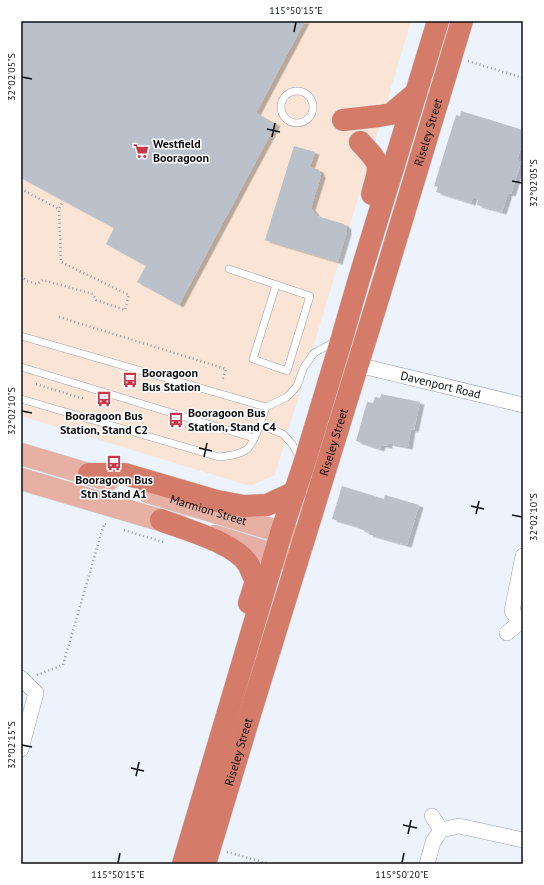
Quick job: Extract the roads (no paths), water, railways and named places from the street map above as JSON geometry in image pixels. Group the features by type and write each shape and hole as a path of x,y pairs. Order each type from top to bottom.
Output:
{"highway":[{"name":"Riseley Street","path":"205,864 358,365 355,334 374,230 438,21"},
{"name":"Riseley Street","path":"183,864 281,533 304,464 355,334 462,21"},
{"path":"343,120 391,114 416,93"},
{"path":"360,142 376,159 378,165 378,173 368,209 374,230"},
{"path":"89,474 125,474 217,501 244,506 267,505 295,492"},
{"path":"161,520 224,544 238,553 248,564 256,581 229,668 233,697"}],"main road":[{"name":"Marmion Street","path":"21,454 304,539"},
{"name":"Marmion Street","path":"21,479 275,554 297,562"}],"street":[{"name":"Davenport Road","path":"358,365 523,405"},
{"path":"507,633 521,622 512,611 523,556"},
{"path":"21,749 36,693 22,679"},
{"path":"432,816 441,830"},
{"path":"426,864 433,842 441,830 459,826 523,840"}],"lane":[{"path":"296,91 309,96 312,100 313,111 307,120 296,123 286,119 281,104 286,95 296,91"},
{"path":"229,269 310,296 287,371 252,360 276,285"},
{"path":"21,336 266,407 287,397 297,386 304,367 314,353 355,334"},
{"path":"21,367 254,438"},
{"path":"21,399 219,457 234,455 248,449 260,425 266,407"},
{"path":"260,425 283,434 292,444 304,464"}],"place":[{"name":"Westfield Booragoon","path":"141,151"},
{"name":"Booragoon Bus Station","path":"130,380"},
{"name":"Booragoon Bus Station, Stand C2","path":"104,399"},
{"name":"Booragoon Bus Station, Stand C4","path":"176,420"},
{"name":"Booragoon Bus Stn Stand A1","path":"114,463"}]}
